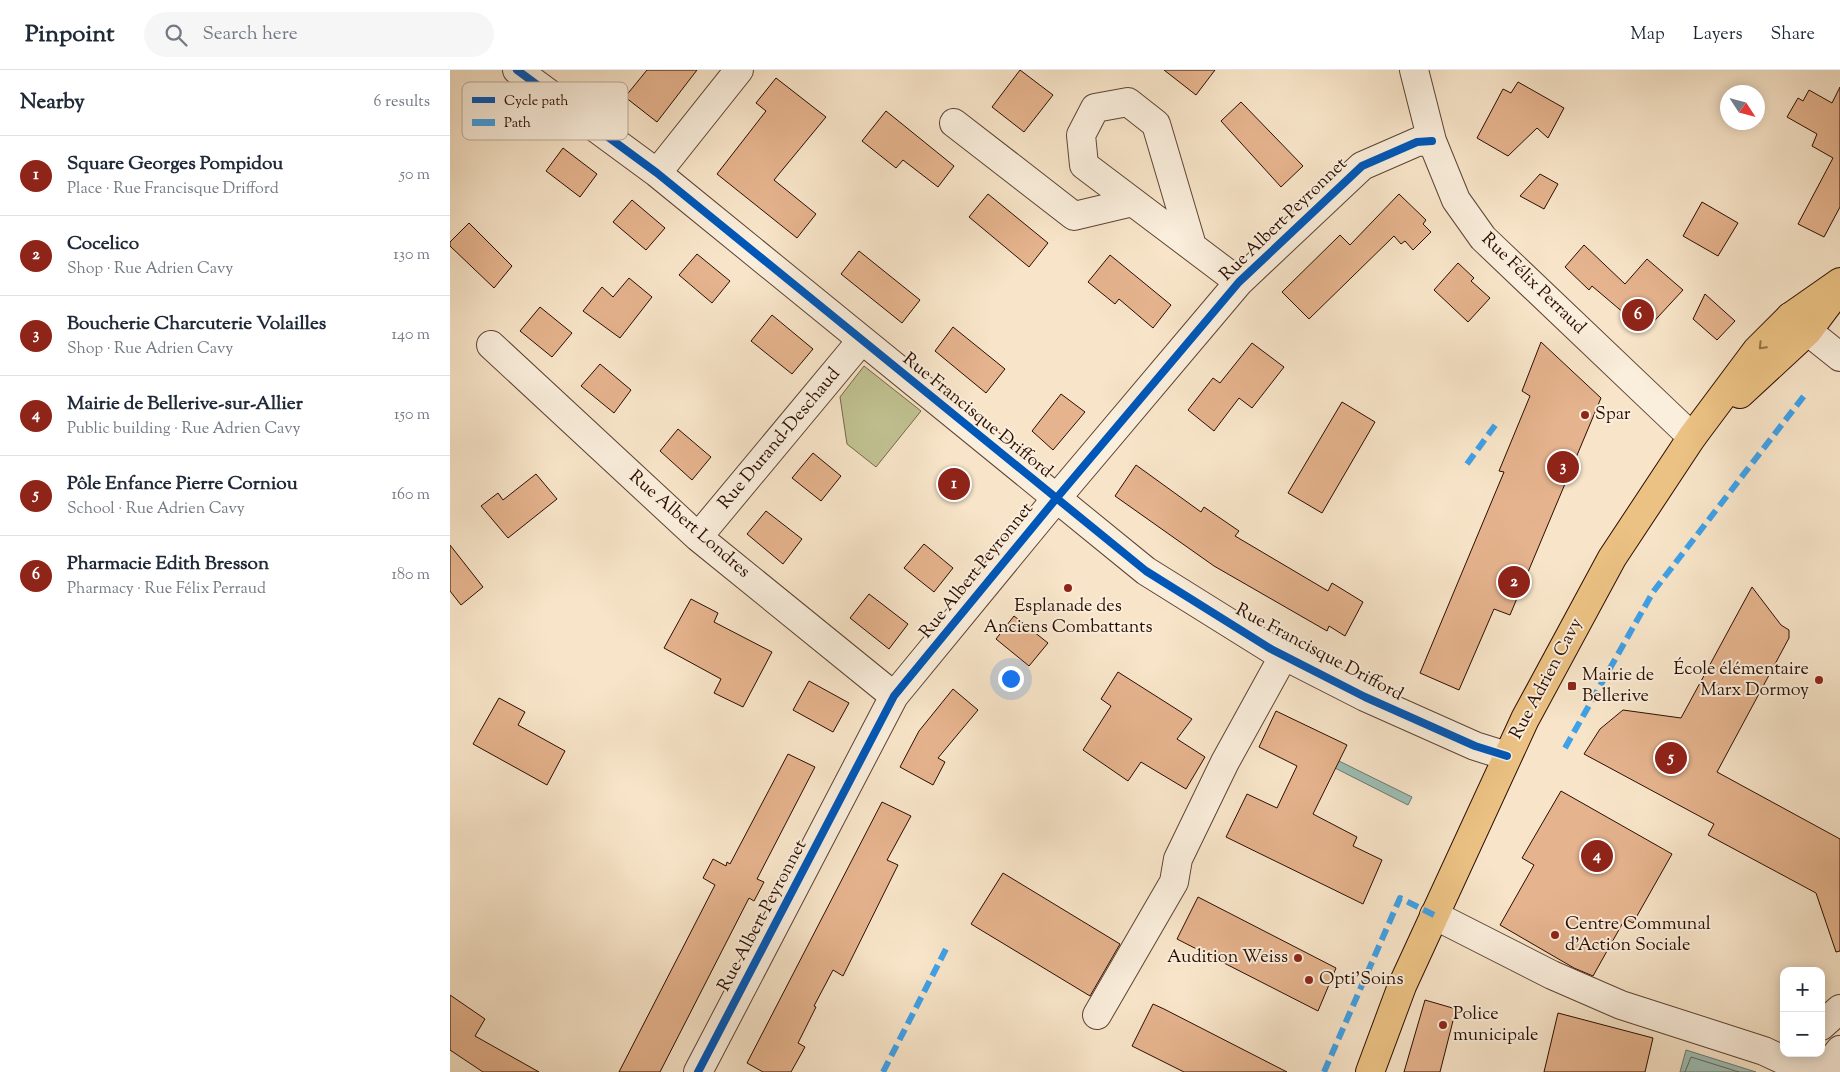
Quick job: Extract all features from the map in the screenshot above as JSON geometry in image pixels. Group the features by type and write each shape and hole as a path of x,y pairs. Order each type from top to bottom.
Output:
{"main road":[{"name":"Rue Adrien Cavy","path":"1799,325 1840,282"},
{"name":"Rue Adrien Cavy","path":"1370,1072 1402,986 1524,719 1612,558 1692,437 1757,350 1799,325 1840,288"}],"street":[{"name":"Rue Francisque Drifford","path":"517,70 533,82"},
{"path":"657,173 739,70"},
{"name":"Rue Félix Perraud","path":"1414,70 1432,141 1456,200 1483,238 1692,437"},
{"path":"1192,246 1156,124 1128,102 1095,108 1080,135 1084,164 1239,282"},
{"path":"954,124 1074,216 1133,202"},
{"name":"Rue Francisque Drifford","path":"612,140 657,173 1055,500 1146,571 1284,655 1365,697 1475,746 1507,756"},
{"name":"Rue Albert Peyronnet","path":"698,1072 894,696 1055,500 1239,282 1362,166 1416,142 1432,141"},
{"path":"1799,325 1840,357"},
{"name":"Rue Durand-Deschaud","path":"698,537 861,340"},
{"name":"Rue Albert Londres","path":"491,345 698,537 894,696"},
{"path":"1097,1015 1174,882 1178,859 1225,762 1284,655"},
{"path":"1434,915 1552,975 1621,1005 1774,1048 1807,1071 1825,1069 1840,1050"},
{"path":"1825,1022 1840,1009"}],"green space":[{"path":"864,366 921,411 876,467 847,444 840,397"}],"water":[{"path":"1337,760 1412,797 1408,805 1333,767"},
{"path":"1686,1050 1756,1072 1680,1072"}],"building":[{"path":"647,70 697,70 657,122 628,99 628,93"},
{"path":"1020,70 1053,95 1024,132 992,107"},
{"path":"1164,70 1215,70 1196,95"},
{"path":"776,78 826,117 774,180 816,214 797,238 717,174 766,111 756,103"},
{"path":"1518,82 1564,108 1548,138 1537,128 1508,156 1477,138 1503,89 1511,93"},
{"path":"1840,87 1840,207 1824,237 1798,224 1833,158 1812,146 1817,134 1787,117 1798,98 1803,101 1809,90 1832,103"},
{"path":"1241,102 1303,166 1281,187 1221,121"},
{"path":"886,111 954,166 938,187 903,160 896,168 862,141"},
{"path":"563,148 597,174 580,197 546,171"},
{"path":"1540,174 1558,184 1544,209 1520,196"},
{"path":"988,194 1048,243 1029,267 969,217"},
{"path":"1399,194 1426,220 1423,224 1431,232 1413,250 1405,241 1401,244 1394,236 1309,319 1282,292 1340,235 1350,245"},
{"path":"632,200 665,228 646,250 613,222"},
{"path":"1702,202 1738,223 1718,256 1683,236"},
{"path":"469,223 512,266 494,288 450,246 450,242"},
{"path":"1584,245 1625,284 1647,259 1683,290 1645,331 1592,286 1589,290 1565,267"},
{"path":"859,251 920,300 902,323 841,274"},
{"path":"697,254 730,281 712,303 679,275"},
{"path":"1110,255 1171,305 1153,328 1119,299 1115,304 1088,282"},
{"path":"1458,263 1474,278 1471,281 1490,298 1468,322 1434,290"},
{"path":"629,278 652,297 620,338 583,311 602,287 613,297"},
{"path":"1705,294 1735,321 1717,340 1693,319"},
{"path":"540,307 572,333 552,357 520,331"},
{"path":"772,315 813,349 792,374 751,341"},
{"path":"953,327 1005,369 986,393 935,351"},
{"path":"1541,342 1601,398 1510,615 1494,609 1459,690 1420,673 1504,472 1499,471 1530,396 1522,391"},
{"path":"1252,343 1284,367 1252,408 1239,398 1214,431 1188,410 1213,378 1220,383"},
{"path":"600,364 631,390 614,413 581,386"},
{"path":"1061,394 1085,412 1053,450 1032,431"},
{"path":"1342,402 1375,422 1322,513 1288,493"},
{"path":"678,429 711,457 692,480 660,451"},
{"path":"813,453 841,476 821,501 792,478"},
{"path":"1136,465 1201,512 1204,507 1239,531 1235,536 1328,591 1332,583 1363,602 1345,636 1329,626 1327,631 1214,566 1115,496"},
{"path":"536,474 557,499 508,538 481,506 498,493 503,500"},
{"path":"766,511 802,539 783,564 747,534"},
{"path":"924,544 953,568 934,592 904,568"},
{"path":"450,545 483,587 461,605 450,591"},
{"path":"1752,587 1781,625 1789,630 1789,638 1717,772 1840,839 1840,951 1836,952 1816,893 1708,835 1714,824 1584,754 1600,729 1623,710 1681,718"},
{"path":"869,594 908,624 889,649 850,618"},
{"path":"691,599 718,613 714,622 772,652 743,707 714,693 721,679 664,648"},
{"path":"1014,616 1048,643 1029,666 996,639"},
{"path":"1118,672 1192,719 1177,739 1205,757 1186,789 1141,762 1128,781 1083,750 1111,706 1101,699"},
{"path":"809,681 849,703 833,732 793,710"},
{"path":"953,689 978,710 938,758 945,762 933,785 900,767 919,731"},
{"path":"499,698 525,712 518,725 565,751 547,785 473,744"},
{"path":"1276,711 1347,745 1313,814 1357,837 1353,846 1382,860 1363,904 1226,837 1247,794 1277,808 1297,766 1259,747"},
{"path":"788,754 815,767 757,879 764,882 754,901 749,898 660,1072 619,1072 715,885 703,878 713,859 726,866 727,862 730,864"},
{"path":"1561,791 1672,854 1633,923 1625,919 1593,976 1574,968 1500,925 1534,865 1522,858"},
{"path":"882,802 911,816 887,860 898,865 843,976 833,970 814,1006 816,1007 798,1043 805,1047 791,1072 763,1072 747,1063"},
{"path":"1003,873 1120,944 1090,996 971,924"},
{"path":"1198,897 1336,968 1318,1011 1177,939"},
{"path":"450,995 485,1019 475,1036 539,1072 483,1072 450,1050"},
{"path":"1425,1000 1456,1009 1440,1072 1404,1072"},
{"path":"1153,1004 1287,1072 1184,1072 1132,1046"},
{"path":"1558,1013 1653,1038 1645,1072 1544,1072"}],"marked path":[{"path":"1565,748 1653,592 1807,392"},
{"path":"1467,464 1496,424"},
{"path":"1324,1072 1400,898 1434,915"},
{"path":"883,1072 946,949"}],"cycle path":[{"path":"517,70 533,82"},
{"path":"612,140 657,173 1146,571 1271,649 1365,697 1475,746 1507,756"},
{"path":"698,1072 894,696 1055,500 1239,282 1362,166 1417,142 1432,141"}],"place":[{"name":"Pharmacie Edith Bresson","path":"1638,315"},
{"name":"Spar","path":"1585,415"},
{"name":"Boucherie Charcuterie Volailles","path":"1563,467"},
{"name":"Square Georges Pompidou","path":"954,484"},
{"name":"Cocelico","path":"1514,582"},
{"name":"Esplanade des Anciens Combattants","path":"1068,588"},
{"name":"École élémentaire Marx Dormoy","path":"1819,680"},
{"name":"Mairie de Bellerive","path":"1572,686"},
{"name":"Pôle Enfance Pierre Corniou","path":"1671,758"},
{"name":"Mairie de Bellerive-sur-Allier","path":"1597,856"},
{"name":"Centre Communal d'Action Sociale","path":"1555,935"},
{"name":"Audition Weiss","path":"1298,958"},
{"name":"Opti'Soins","path":"1309,980"},
{"name":"Police municipale","path":"1443,1025"}]}
